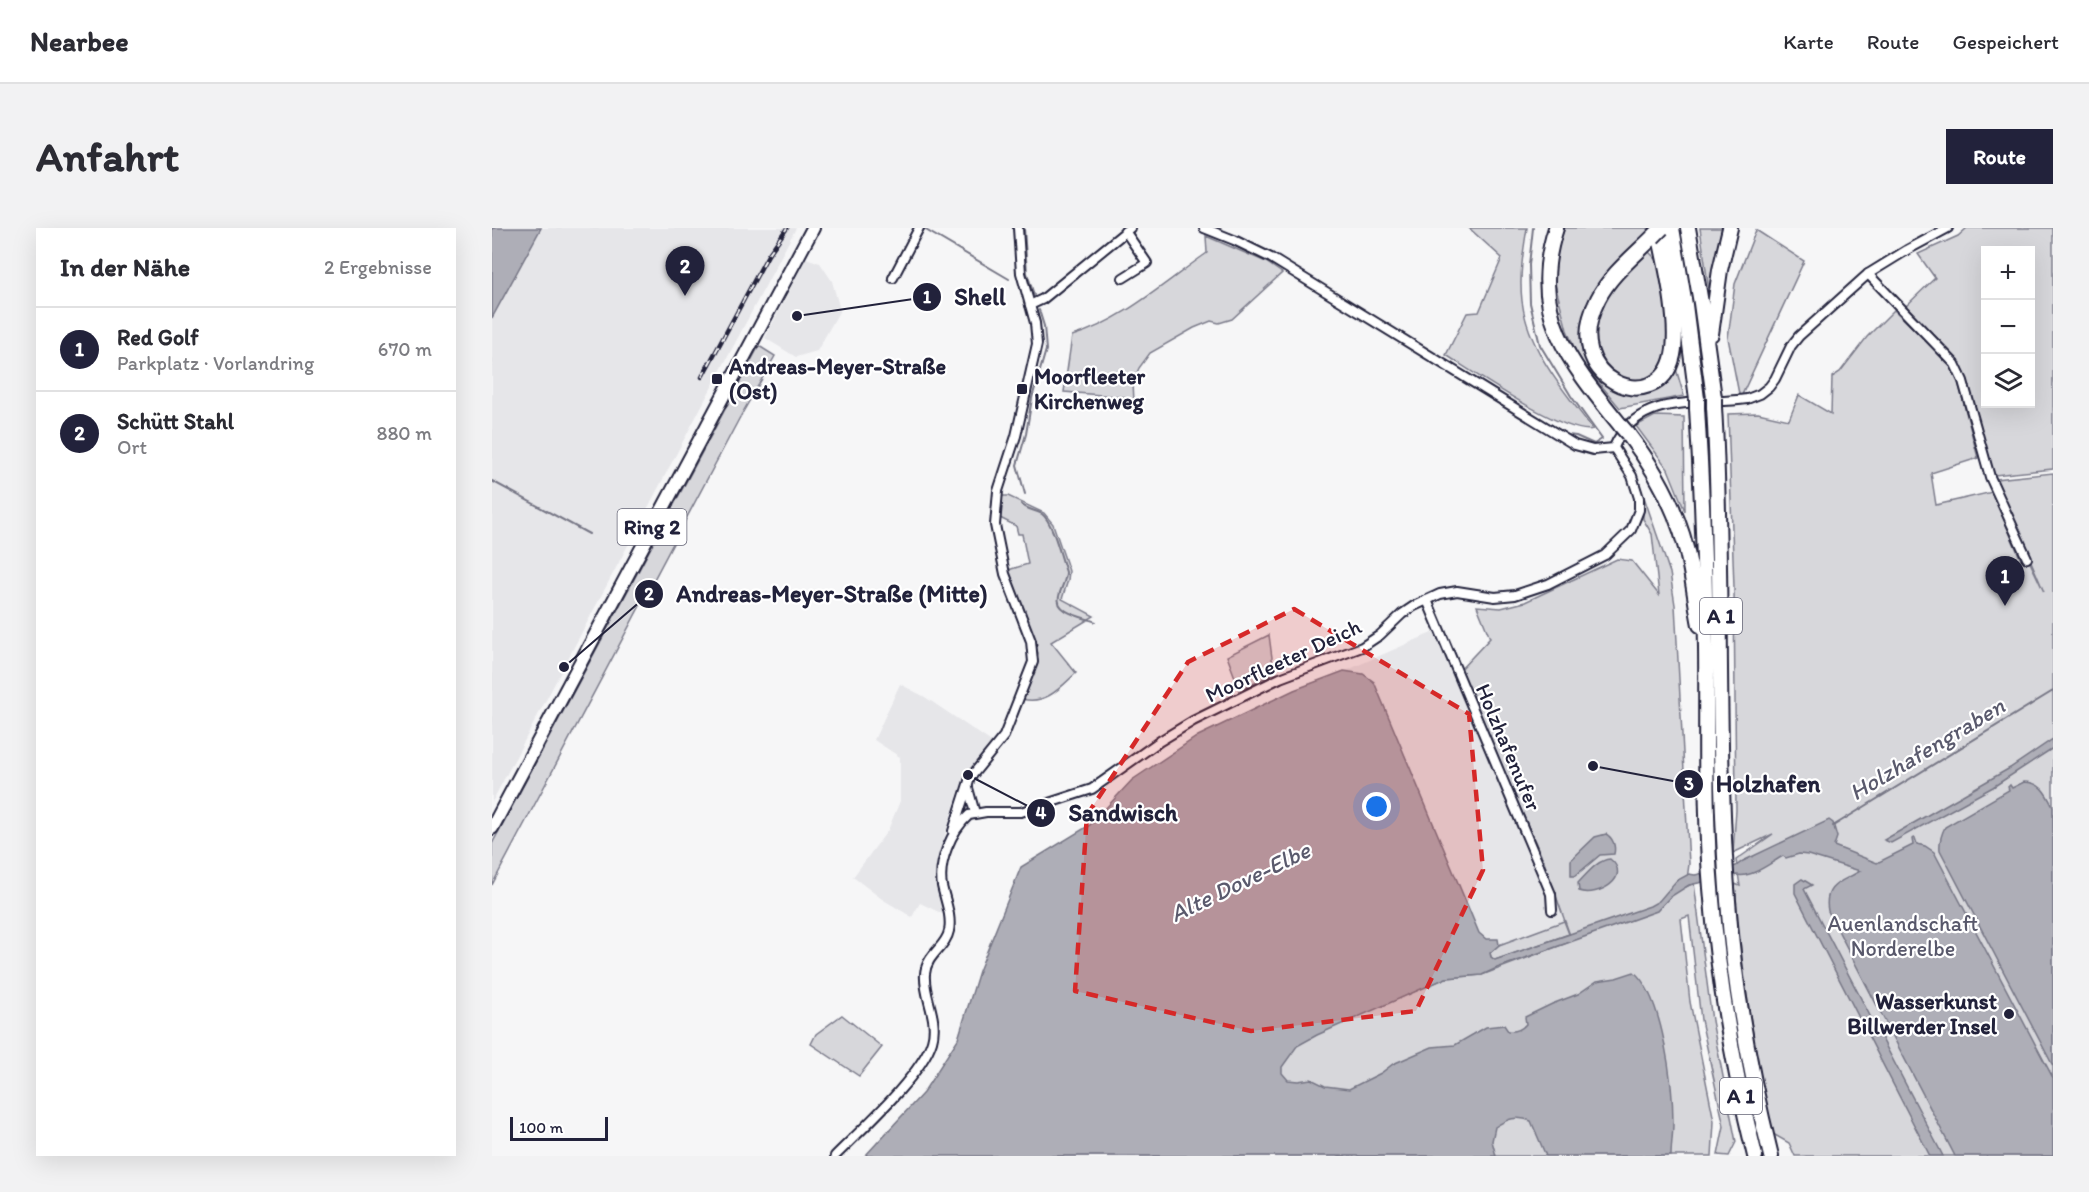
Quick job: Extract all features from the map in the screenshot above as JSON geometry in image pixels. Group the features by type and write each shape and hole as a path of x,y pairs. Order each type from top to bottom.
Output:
{"highway":[{"path":"1556,228 1547,270 1554,327 1581,376 1655,473 1670,502 1690,566 1695,604 1706,650"},
{"name":"A 1","path":"1672,228 1687,316 1697,404 1703,505 1710,887 1719,972 1730,1042 1755,1156"},
{"name":"A 1","path":"1688,228 1710,363 1714,402 1719,504 1723,825 1726,883 1744,1037 1771,1156"},
{"path":"1710,363 1715,299 1730,228"},
{"path":"1657,231 1673,317 1675,334 1673,357 1669,367 1653,382 1643,386 1627,387 1614,383 1596,364 1589,344 1590,322 1593,310 1604,289 1657,231"}],"main road":[{"name":"Ring 2","path":"492,828 813,228"}],"street":[{"path":"893,278 919,228"},
{"path":"952,838 953,827 968,786 978,766 1004,736 1033,662 1031,640 1005,574 995,525 999,491 1016,436 1036,352 1037,334 1021,273 1018,228"},
{"path":"1204,228 1271,258 1575,445 1593,450 1614,448 1629,423 1636,417 1656,408 1748,399 1760,394 1775,379 1791,346 1799,336 1868,274 1948,228"},
{"path":"1029,305 1043,299 1127,230 1147,263 1123,278"},
{"path":"1868,274 1955,364 1963,381 1990,477 2026,558"},
{"name":"Moorfleeter Deich","path":"975,813 1021,812 1092,789 1160,741 1193,721 1280,678 1362,647 1380,635 1402,614 1440,594 1457,591 1495,597 1515,595 1548,584 1605,555 1631,530 1639,510 1639,498 1632,476 1614,448"},
{"name":"Holzhafenufer","path":"1427,600 1551,894 1552,910"},
{"path":"835,1156 908,1080 932,1042 933,1023 925,973 929,959 950,932 941,872 952,838 963,820 975,813 968,786"}],"highlighted area":[{"path":"1294,609 1469,714 1483,870 1416,1011 1251,1031 1075,991 1087,815 1188,662"}],"shaded area":[{"path":"541,228 796,228 492,802 492,318"},
{"path":"806,258 820,263 832,281 840,310 817,351 796,357 765,338"},
{"path":"1443,628 1544,862 1565,920 1499,945 1498,939 1486,939 1479,933 1374,682 1363,674 1345,671"},
{"path":"900,684 925,697 993,743 971,769 959,791 945,835 937,872 945,915 920,903 912,917 882,899 853,877 888,830 900,801 900,757 874,740"}],"green space":[{"path":"1469,228 1527,228 1521,283 1526,319 1539,353 1593,429 1580,429 1542,413 1497,388 1446,355 1467,313 1479,312 1502,258"},
{"path":"1565,228 1649,228 1644,240 1608,271 1593,298 1594,371 1616,389 1635,394 1654,387 1676,369 1684,396 1620,408 1579,359 1567,330 1553,277 1560,239"},
{"path":"1700,228 1723,228 1712,287 1709,291"},
{"path":"1967,228 2053,228 2053,469 1994,475 1959,361 1906,306 1935,278 1918,254 1958,236"},
{"path":"1756,230 1804,261 1740,399 1728,338 1735,284"},
{"path":"1206,236 1266,262 1282,273 1232,319 1219,323 1211,321 1194,328 1150,353 1139,368 1133,382 1134,402 1126,397 1064,392 1072,336 1125,311 1207,253"},
{"path":"1648,251 1660,260 1671,332 1669,352 1659,372 1645,382 1631,383 1616,378 1604,366 1596,349 1593,329 1599,306 1608,290"},
{"name":"Auenlandschaft Norderelbe","path":"1894,310 1955,370 1978,458 1931,473 1936,505 1992,492 2021,560 2028,558 2044,592 1996,479 2053,473 2053,1156 1795,1156 1789,1143 1773,1134 1760,1072 1741,947 1735,884 1740,886 1736,860 1773,834 1733,853 1736,810 1734,587 1728,414 1758,413 1789,420 1799,395 1831,414 1832,377 1840,372 1867,337"},
{"path":"759,346 775,356 739,419 492,885 492,844"},
{"path":"1655,416 1684,417 1685,511 1668,469 1636,426"},
{"path":"1643,494 1670,573 1675,605 1689,864 1686,887 1694,883 1712,1021 1736,1142 1729,1156 1718,1155 1724,1126 1701,1020 1689,916 1681,919 1690,1002 1714,1121 1712,1156 995,1156 1271,1052 1446,978 1482,975 1572,941 1544,862 1460,670 1490,638 1477,606 1501,608 1525,602 1617,559 1632,561 1659,595 1652,534 1643,519"},
{"path":"1003,496 1008,496 1044,513 1053,524 1069,571 1062,599 1094,616 1051,642 1076,673 1052,694 1038,700 1022,699 1038,653 1008,570 1028,564 1022,534 1018,534 1016,526 998,517 1000,500"},
{"path":"1269,635 1274,673 1240,691 1227,656"},
{"path":"1564,921 1569,934 1495,960 1491,957 1490,953 1499,945"},
{"path":"842,1015 882,1047 859,1076 811,1044 816,1034"}],"water":[{"path":"492,228 541,228 492,318"},
{"name":"Alte Dove-Elbe","path":"1344,671 1363,674 1374,682 1479,933 1486,939 1498,939 1499,945 1490,953 1495,960 1650,906 1659,901 1676,881 1689,874 1695,875 1736,866 1829,820 1833,823 1837,837 1834,846 1877,863 1913,845 1912,839 1915,838 1917,844 1934,852 2053,1078 2053,1156 1955,1156 1828,911 1827,902 1831,889 1860,871 1799,854 1786,858 1783,856 1749,874 1689,885 1670,897 1657,911 1482,975 1446,978 1317,1035 1297,1046 1282,1067 1282,1073 1288,1080 1311,1079 1325,1086 1349,1089 1381,1073 1393,1064 1432,1047 1455,1045 1486,1027 1504,1025 1508,1031 1518,1030 1526,1024 1525,1017 1578,994 1597,981 1634,972 1644,984 1652,1001 1664,1043 1673,1107 1671,1156 1546,1156 1531,1121 1517,1118 1495,1127 1492,1141 1496,1156 865,1156 923,1093 958,1039 979,971 1021,867 1090,825 1132,780 1198,736 1294,690"},
{"path":"2053,739 2053,748 1993,787 1891,843 1884,840 2010,768"},
{"path":"2024,782 2039,786 2053,807 2053,1066 1940,850 1945,827 2009,790 2010,785 2012,788"},
{"path":"1606,834 1613,842 1614,854 1600,855 1575,876 1571,876 1571,860 1595,837"},
{"path":"1610,859 1618,873 1615,879 1603,889 1579,891 1578,883 1601,862"},
{"path":"1802,879 1812,885 1804,889 1943,1156 1930,1156 1795,893 1795,884"}],"waterway":[{"path":"1024,228 1027,273 1034,295"},
{"path":"1533,228 1529,265 1530,303 1540,345 1571,396 1602,439 1594,444 1568,435 1545,421"},
{"path":"924,229 1009,279"},
{"path":"1025,494 1017,465 1026,434 1032,398 1046,350 1044,326 1039,310"},
{"path":"492,481 589,534"},
{"path":"1021,504 1042,514 1050,524 1066,572 1059,596 1061,607 1071,614 1096,622"},
{"name":"Holzhafengraben","path":"1833,826 2053,691"}],"railway":[{"path":"702,377 768,255 787,228"}],"place":[{"name":"Schütt Stahl","path":"685,296"},
{"name":"Shell","path":"797,316"},
{"name":"Andreas-Meyer-Straße (Ost)","path":"717,379"},
{"name":"Moorfleeter Kirchenweg","path":"1022,389"},
{"name":"Red Golf","path":"2005,606"},
{"name":"Andreas-Meyer-Straße (Mitte)","path":"564,667"},
{"name":"Holzhafen","path":"1593,766"},
{"name":"Sandwisch","path":"968,775"},
{"name":"Wasserkunst Billwerder Insel","path":"2009,1014"}]}
